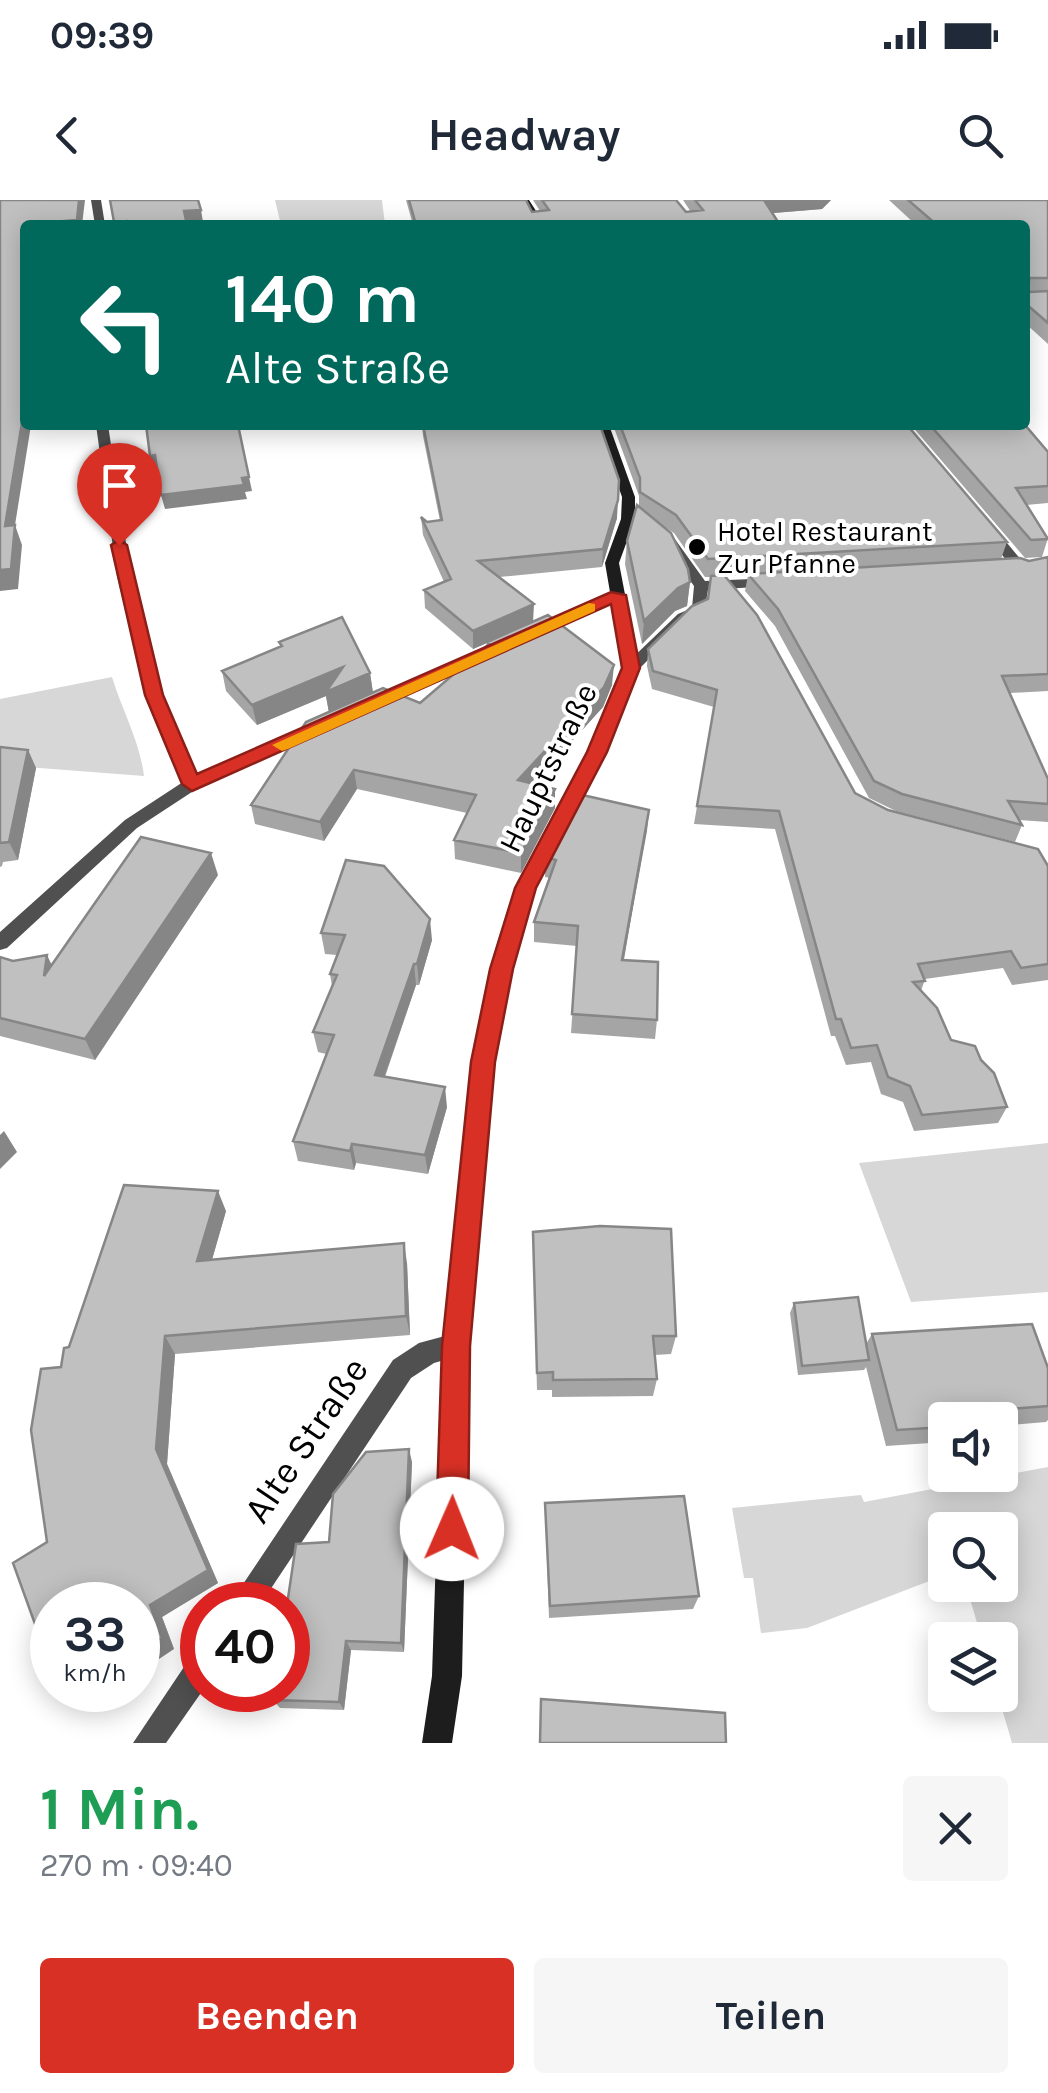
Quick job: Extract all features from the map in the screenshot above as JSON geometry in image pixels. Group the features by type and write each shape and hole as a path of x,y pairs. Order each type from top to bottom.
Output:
{"street":[{"path":"103,430 128,593 154,695 192,784"},
{"path":"605,430 630,514 664,533 701,586 700,610 684,617 631,668"},
{"path":"974,512 1029,569 1004,571"},
{"name":"Hauptstraße","path":"437,1743 448,1657 456,1346 483,1062 502,969 526,888 597,752 631,668 612,547 630,514"},
{"path":"701,586 783,582"},
{"path":"726,584 738,599"},
{"path":"352,714 617,595"},
{"path":"0,943 131,824 192,784 334,722"},
{"name":"Alte Straße","path":"258,1582 402,1369 428,1352 456,1346"},
{"path":"148,1743 180,1697"}],"shaded area":[{"path":"275,200 382,200 384,220 280,220"},
{"path":"112,677 135,738 144,776 0,765 0,699"},
{"path":"1048,1143 1048,1292 911,1302 859,1163"},
{"path":"1048,1467 1048,1743 1012,1743 1003,1712 1018,1712 1018,1622 977,1622 971,1602 1018,1602 1018,1512 928,1512 928,1582 807,1628 761,1633 753,1578 744,1578 732,1508 861,1495 864,1502 928,1490 1018,1492 1018,1473"}],"building":[{"path":"0,200 79,200 77,220 20,220 21,430 5,526 15,525 11,569 0,570"},
{"path":"110,200 198,200 201,210 184,211 186,220 114,220"},
{"path":"409,200 526,200 532,212 549,210 542,200 676,200 686,212 703,210 695,200 764,200 777,220 415,220"},
{"path":"908,200 1048,200 1048,278 1030,278 1030,220 931,220"},
{"path":"1048,291 1048,323 1030,307 1030,292"},
{"path":"147,430 239,430 249,477 242,478 244,485 161,495 155,455 150,456"},
{"path":"424,430 602,430 619,480 618,500 603,549 478,561 534,604 473,631 424,590 451,579 421,517 427,522 442,520"},
{"path":"622,430 911,430 1007,542 708,559 676,515 640,492 640,478"},
{"path":"934,430 1029,430 1048,452 1048,486 1016,488 1048,539 1031,540"},
{"path":"637,505 671,533 690,582 678,588 644,621 627,541"},
{"path":"1048,557 1048,674 1002,676 1048,779 1048,804 1008,801 1022,825 902,794 874,781 778,609 748,574 1020,558 1029,561"},
{"path":"724,575 757,615 855,793 888,810 1038,849 1048,866 1048,964 1021,968 1011,951 918,964 925,981 913,982 937,1008 951,1040 975,1046 981,1060 994,1073 1007,1107 922,1115 910,1086 888,1077 877,1045 851,1048 841,1019 836,1019 779,811 697,806 717,690 653,671 648,649 692,606 708,599 711,576"},
{"path":"548,615 614,665 604,687 518,780 555,789 521,853 454,840 476,795 354,770 320,822 251,805 306,722 383,688 420,703 487,642"},
{"path":"342,617 370,673 326,692 343,667 252,705 222,671 282,646 279,642"},
{"path":"0,747 28,750 9,842 0,843"},
{"path":"578,794 649,810 622,960 658,962 657,1020 572,1014 578,926 534,922 556,860 545,857"},
{"path":"141,837 211,853 85,1039 0,1018 0,957 13,961 47,955 44,976"},
{"path":"346,860 384,866 430,919 375,1075 445,1087 425,1155 352,1144 350,1151 293,1141 334,1035 313,1032 337,975 330,974 345,935 321,933"},
{"path":"124,1185 218,1191 197,1261 404,1243 406,1316 165,1336 156,1449 208,1570 188,1582 180,1582 180,1587 160,1599 160,1582 30,1582 30,1610 13,1563 47,1542 31,1430 41,1369 61,1367 64,1348 69,1347"},
{"path":"600,1226 671,1229 676,1336 653,1336 657,1379 553,1380 553,1372 537,1373 533,1232"},
{"path":"858,1297 869,1360 802,1366 794,1303"},
{"path":"1032,1324 1048,1368 1048,1406 1018,1408 1018,1402 928,1402 928,1428 897,1430 872,1334"},
{"path":"409,1449 401,1643 346,1641 339,1702 310,1701 310,1582 290,1582 296,1544 329,1542 333,1494 366,1452"},
{"path":"684,1496 699,1596 550,1606 545,1503"},
{"path":"541,1699 725,1713 726,1743 540,1743"}],"slow traffic":[{"path":"282,745 589,608"}],"place":[{"name":"Hotel Restaurant Zur Pfanne","path":"697,547"}],"route":[{"path":"119,545 154,695 192,784 617,595 631,668 597,752 526,888 502,969 483,1062 456,1346 452,1529"}]}
